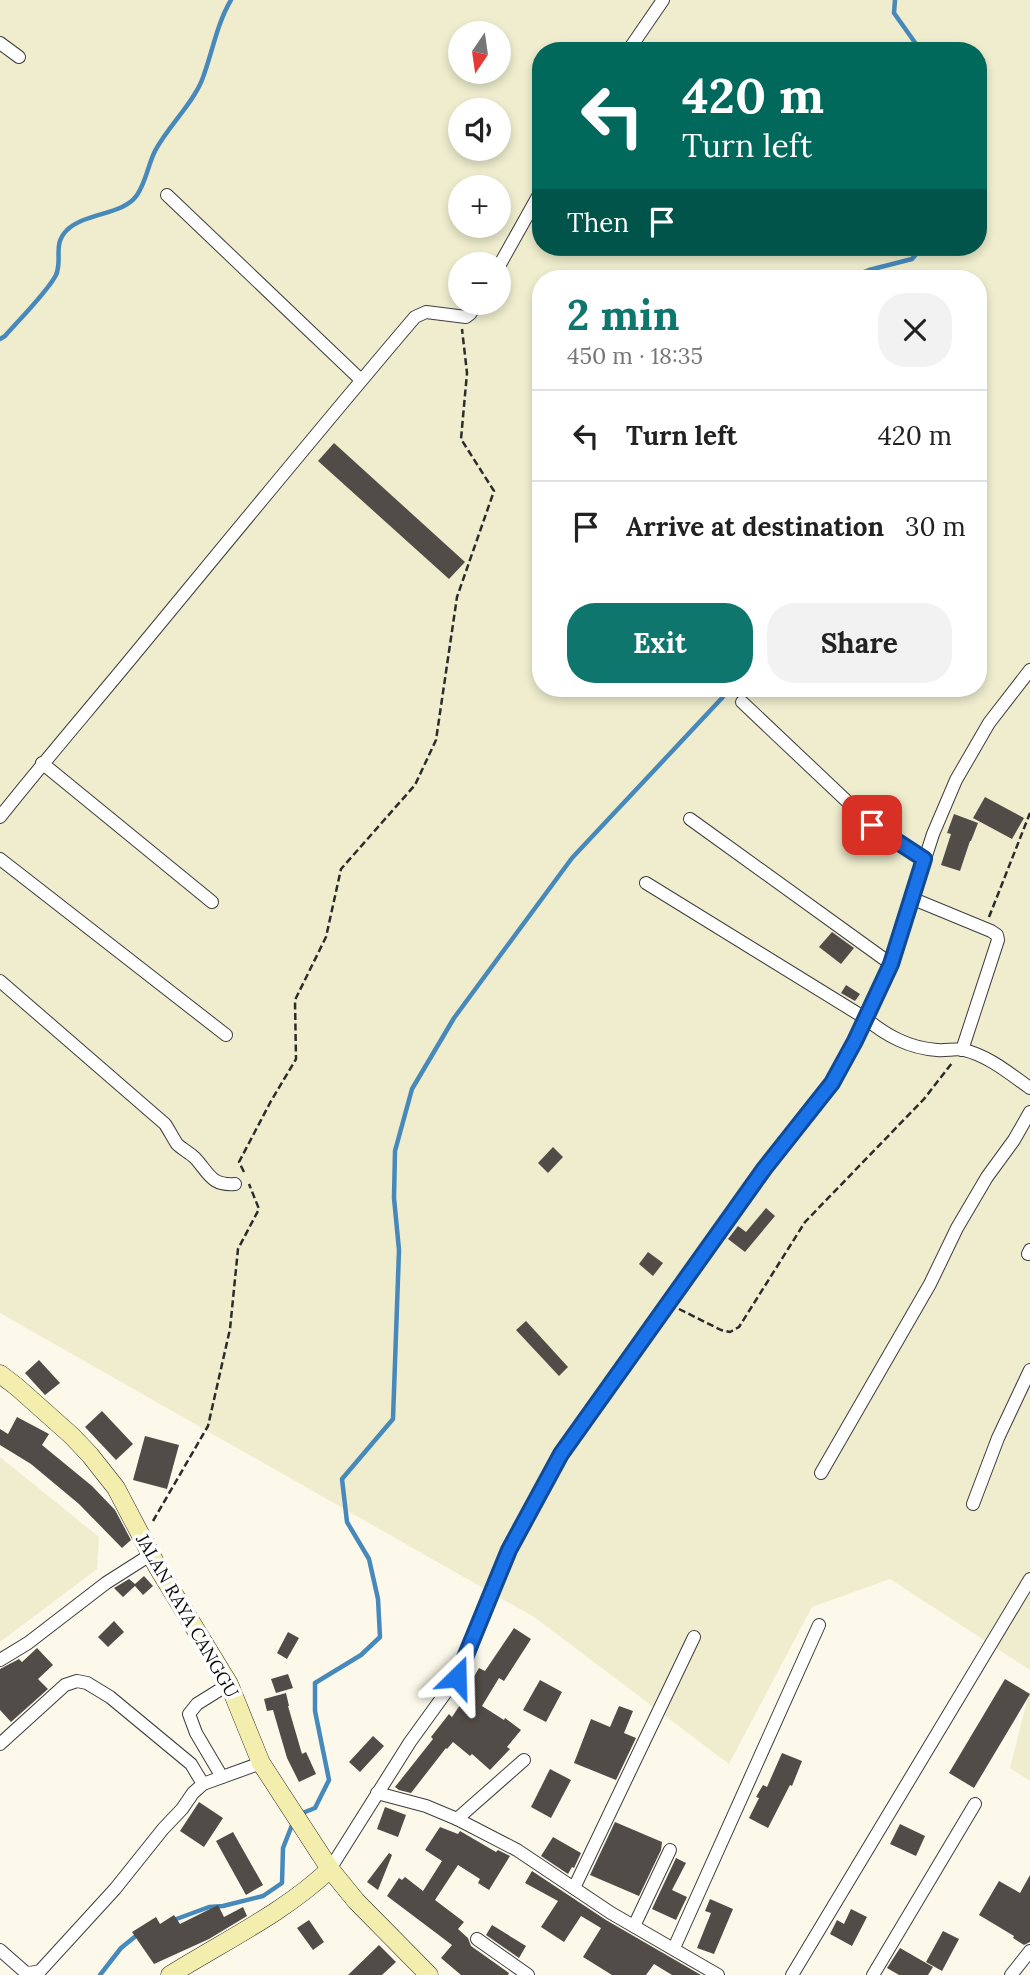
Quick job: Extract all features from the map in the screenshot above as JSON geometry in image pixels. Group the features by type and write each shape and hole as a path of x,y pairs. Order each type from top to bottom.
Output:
{"main road":[{"name":"JALAN RAYA CANGGU","path":"0,1374 90,1455 116,1488 150,1555 229,1684 261,1763 330,1869 356,1901 429,1975"},
{"path":"170,1975 280,1908 330,1869"}],"street":[{"path":"634,42 663,0"},
{"path":"0,43 19,57"},
{"path":"167,195 361,380"},
{"path":"507,252 532,207"},
{"path":"0,817 415,317 426,312 461,317 467,315"},
{"path":"330,1869 410,1742 457,1677 509,1550 561,1454 780,1147 832,1083 891,964 924,859 956,780 989,723 1030,670"},
{"path":"742,702 872,825 924,859"},
{"path":"42,764 212,902"},
{"path":"690,819 891,964"},
{"path":"0,859 226,1035"},
{"path":"646,883 865,1017 883,1032 913,1047 939,1051 962,1050 997,1065 1030,1088"},
{"path":"911,898 997,935 998,940 962,1050"},
{"path":"0,982 165,1124 178,1145 195,1158 209,1177 216,1182 235,1184"},
{"path":"821,1473 930,1284 957,1228 1030,1112"},
{"path":"973,1504 998,1438 1030,1370"},
{"path":"0,1660 28,1643 106,1583 150,1555"},
{"path":"792,1975 1030,1579"},
{"path":"674,1948 819,1625"},
{"path":"574,1888 694,1637"},
{"path":"1,1741 65,1685 77,1681 98,1688 143,1724 191,1764 203,1784"},
{"path":"222,1777 196,1733 189,1714 197,1704 229,1684"},
{"path":"457,1819 524,1760"},
{"path":"0,1950 25,1972 40,1971 115,1889 193,1793 203,1784 261,1763"},
{"path":"377,1793 426,1806 517,1850 611,1913 718,1975"},
{"path":"873,1975 975,1804"},
{"path":"634,1926 670,1850"},
{"path":"477,1939 528,1975"},
{"path":"1012,1975 1030,1951"}],"path":[{"path":"142,1539 208,1426 230,1329 239,1249 259,1209 239,1162 296,1059 295,1000 326,937 341,869 415,785 436,740 457,597 494,491 461,439 467,373 461,317"},
{"path":"985,928 1030,813"},
{"path":"667,1303 722,1330 730,1332 739,1327 805,1222 924,1099 962,1050"}],"shaded area":[{"path":"0,0 1030,0 1030,1670 890,1579 812,1607 729,1764 534,1617 0,1313"},
{"path":"0,1457 99,1537 97,1569 0,1642"},
{"path":"1030,1689 1030,1781 1010,1768"}],"building":[{"path":"334,443 465,562 449,579 318,461"},
{"path":"985,797 1024,818 1012,839 973,818"},
{"path":"954,814 978,823 960,871 941,865"},
{"path":"832,932 854,948 841,964 819,947"},
{"path":"846,985 860,994 855,1001 841,993"},
{"path":"553,1147 563,1157 548,1173 538,1163"},
{"path":"766,1208 775,1216 745,1252 728,1239 738,1226 746,1232"},
{"path":"648,1252 663,1263 653,1276 639,1264"},
{"path":"526,1321 568,1367 559,1376 516,1330"},
{"path":"39,1360 60,1383 45,1395 25,1373"},
{"path":"102,1411 133,1444 116,1460 85,1427"},
{"path":"17,1417 49,1434 42,1445 92,1486 115,1510 131,1540 122,1548 79,1504 31,1464 0,1445 0,1429 8,1434"},
{"path":"145,1436 179,1445 167,1489 133,1480"},
{"path":"144,1576 153,1586 143,1595 135,1586 123,1597 114,1588 129,1579 135,1584"},
{"path":"114,1621 124,1632 108,1647 98,1637"},
{"path":"514,1628 531,1639 504,1681 499,1678 482,1706 521,1730 507,1747 510,1749 490,1770 453,1742 411,1793 399,1790 395,1787 449,1714 452,1717 472,1687 469,1685 479,1668 485,1671"},
{"path":"288,1632 299,1638 287,1659 277,1653"},
{"path":"37,1648 53,1665 38,1679 48,1689 11,1722 0,1710 0,1669 19,1659 22,1662"},
{"path":"288,1674 293,1688 276,1693 271,1679"},
{"path":"1005,1679 1030,1694 974,1788 949,1773"},
{"path":"540,1680 562,1692 546,1722 523,1710"},
{"path":"286,1693 302,1754 306,1752 316,1774 299,1782 287,1758 273,1710 267,1711 264,1699"},
{"path":"619,1706 633,1711 624,1733 636,1738 616,1780 574,1763 591,1719 610,1727"},
{"path":"373,1736 384,1746 360,1772 349,1762"},
{"path":"782,1753 802,1761 792,1786 790,1785 768,1828 749,1818 759,1798 756,1797 763,1785 767,1787"},
{"path":"550,1769 571,1780 551,1818 531,1807"},
{"path":"199,1802 223,1818 204,1847 180,1831"},
{"path":"385,1807 406,1815 398,1837 377,1829"},
{"path":"615,1822 662,1842 661,1850 639,1896 590,1875"},
{"path":"900,1824 925,1836 916,1856 890,1844"},
{"path":"440,1827 458,1834 460,1831 496,1852 498,1850 510,1856 489,1890 478,1883 480,1879 458,1865 435,1900 464,1922 458,1929 468,1938 471,1946 509,1973 508,1975 461,1975 441,1958 452,1945 387,1896 399,1878 402,1880 405,1877 423,1891 442,1861 425,1850"},
{"path":"233,1832 263,1885 246,1895 216,1841"},
{"path":"553,1837 581,1853 568,1874 541,1856"},
{"path":"389,1853 392,1855 378,1890 367,1882"},
{"path":"676,1858 686,1863 672,1890 687,1897 676,1920 652,1909"},
{"path":"532,1871 606,1920 701,1975 672,1975 654,1964 646,1975 612,1975 583,1957 601,1928 581,1916 564,1942 541,1927 558,1901 525,1883"},
{"path":"1030,1875 1030,1942 1024,1945 979,1915 999,1881 1020,1893"},
{"path":"710,1899 733,1909 714,1954 697,1948 711,1913 705,1911"},
{"path":"218,1905 224,1917 243,1907 247,1916 209,1939 154,1964 132,1932 156,1917 160,1924 174,1915 180,1924"},
{"path":"851,1909 867,1917 852,1946 830,1934 837,1920 844,1924"},
{"path":"309,1920 324,1942 313,1950 297,1928"},
{"path":"492,1925 526,1946 519,1958 486,1935"},
{"path":"943,1931 959,1939 942,1971 926,1962"},
{"path":"379,1945 396,1962 382,1975 348,1975"},
{"path":"900,1948 933,1967 928,1975 899,1975 887,1968"}],"waterway":[{"path":"0,339 52,282 58,269 60,241 67,230 84,220 123,206 137,195 155,151 198,89 231,0"},
{"path":"895,0 894,13 915,42"},
{"path":"869,270 912,259 914,256"},
{"path":"300,1814 315,1808 329,1780 315,1711 315,1683 361,1655 380,1637 378,1599 369,1559 347,1522 342,1479 393,1419 399,1250 394,1198 395,1151 412,1089 454,1018 572,858 723,697"},
{"path":"171,1921 209,1907 263,1896 282,1883 283,1848 294,1820"},
{"path":"100,1975 121,1948 137,1935"}],"route":[{"path":"457,1677 509,1550 561,1454 780,1147 832,1083 855,1041 891,964 924,859 872,825"}]}
